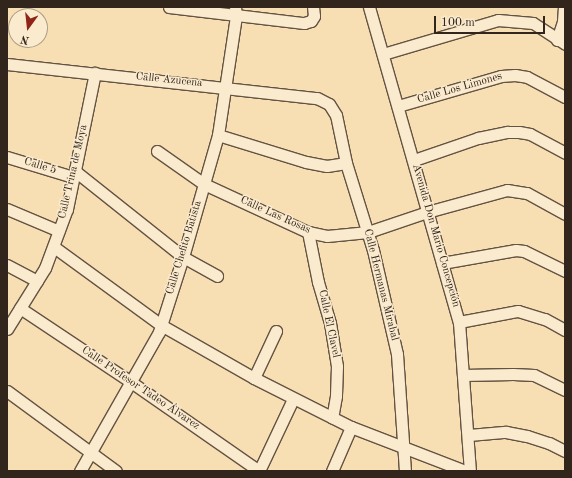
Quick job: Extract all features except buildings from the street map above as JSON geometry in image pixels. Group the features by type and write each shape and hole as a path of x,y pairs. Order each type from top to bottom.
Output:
{"street":[{"path":"169,7 235,11 304,23 311,22 314,16 313,7"},
{"name":"Avenida Don Mario Concepción","path":"369,7 414,160 427,212 459,322 469,435 470,471"},
{"path":"383,54 498,20 533,23 561,42 564,7"},
{"name":"Calle Chefito Batista","path":"80,471 131,382 161,325 183,257 218,135 235,11"},
{"name":"Calle Azucena","path":"7,64 317,98 329,104"},
{"name":"Calle Trina de Moya","path":"7,329 45,268 60,231 67,209 95,73"},
{"name":"Calle Los Limones","path":"398,106 502,76 515,75 527,77 565,97"},
{"name":"Calle Hermanas Mirabal","path":"329,104 336,115 346,163 368,232 397,354 402,448 405,471"},
{"path":"414,160 478,138 507,132 530,134 565,153"},
{"path":"218,135 306,162 327,166 346,163"},
{"name":"Calle Las Rosas","path":"157,151 204,184 308,232 327,236 368,232 427,212 508,190 527,193 565,214"},
{"name":"Calle 5","path":"7,157 74,174"},
{"path":"74,174 183,257 217,276"},
{"path":"7,209 60,231"},
{"name":"Calle El Clavel","path":"308,232 318,282 330,323 337,366 336,396 332,418"},
{"path":"54,247 161,325 254,378 351,427 402,448 465,471"},
{"path":"442,263 516,250 524,251 565,271"},
{"path":"7,265 37,281"},
{"name":"Calle Profesor Tadeo Álvarez","path":"20,308 131,382 259,471"},
{"path":"459,322 518,311 545,319 565,330"},
{"path":"254,378 276,331"},
{"path":"463,375 534,375 565,390"},
{"path":"7,391 116,471"},
{"path":"259,471 293,399"},
{"path":"332,471 351,427"},
{"path":"469,435 506,432 527,436 549,443 565,451"}]}
